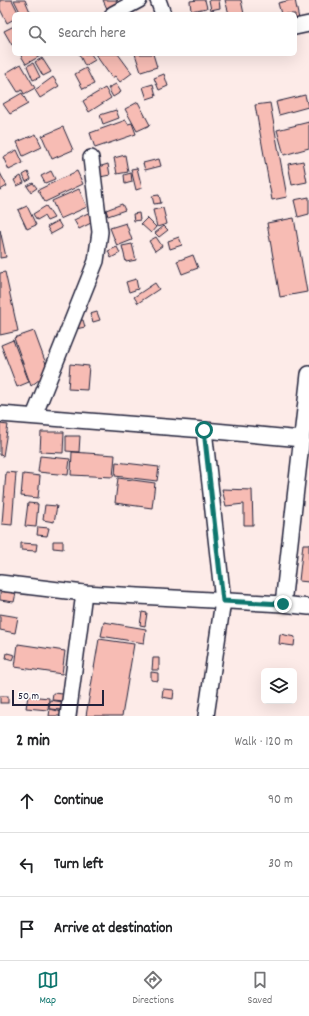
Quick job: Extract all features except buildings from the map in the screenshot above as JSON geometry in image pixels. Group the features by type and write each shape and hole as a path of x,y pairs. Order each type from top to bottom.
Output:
{"street":[{"path":"117,12 139,0"},
{"path":"158,0 162,12"},
{"path":"297,27 309,24"},
{"path":"34,416 96,261 100,232 92,158"},
{"path":"283,604 309,374"},
{"path":"0,414 204,430 302,440"},
{"path":"204,430 223,601 206,716"},
{"path":"0,583 84,593 283,604 309,607"},
{"path":"68,716 84,593"}],"route":[{"path":"204,430 223,601 283,604"}]}
